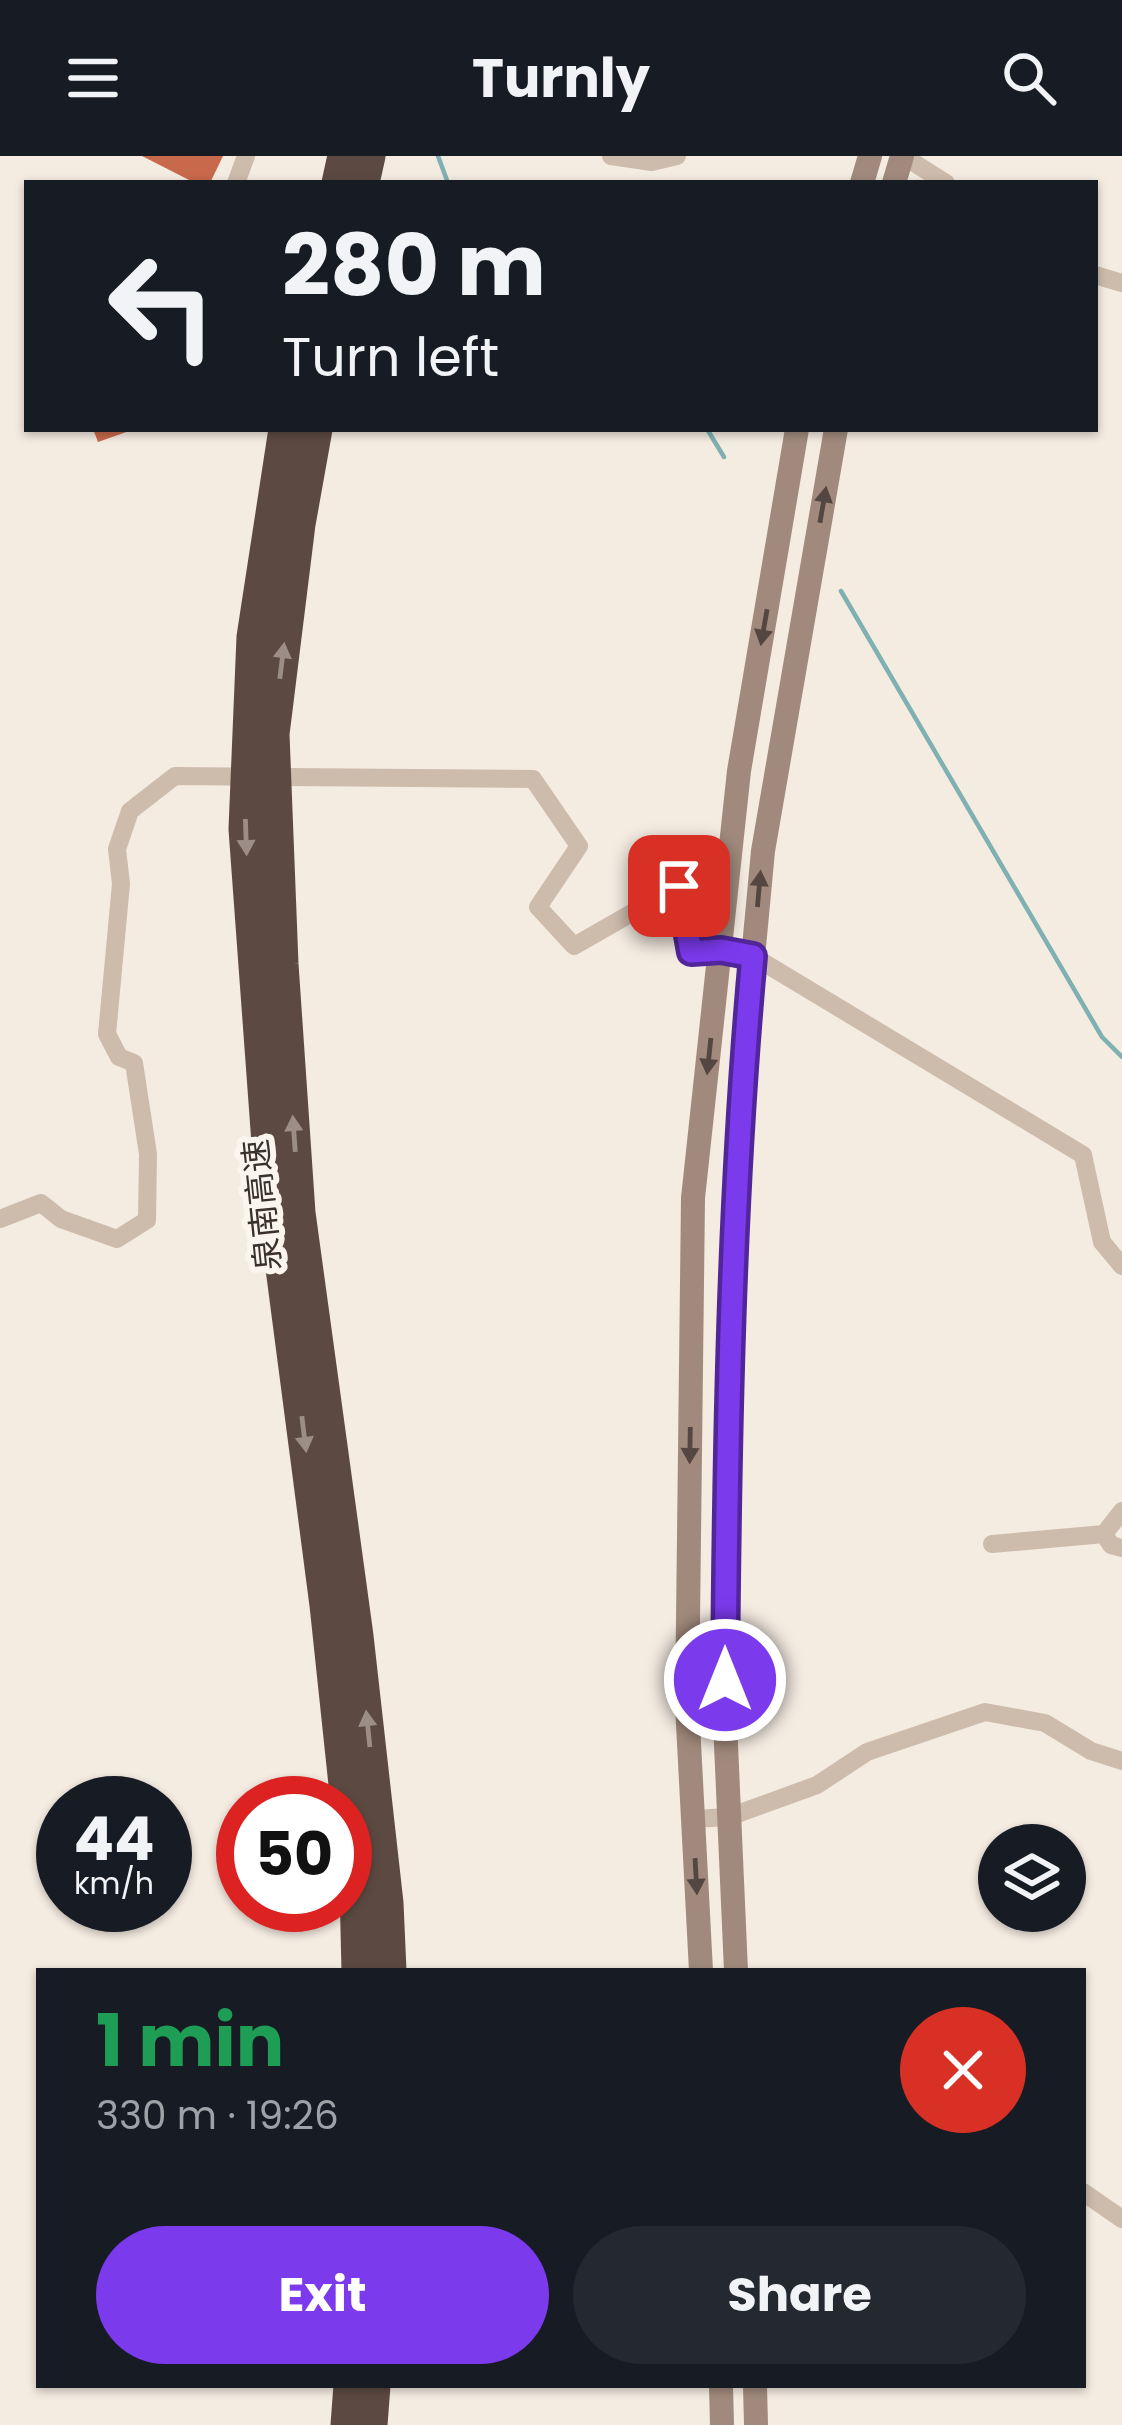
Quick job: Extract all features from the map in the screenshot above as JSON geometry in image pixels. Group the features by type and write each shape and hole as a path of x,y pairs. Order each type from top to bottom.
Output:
{"highway":[{"name":"泉南高速","path":"285,432 253,637 245,829 271,1184 328,1628 356,1888 358,1968"},
{"name":"泉南高速","path":"315,432 273,734 282,964 299,1214 357,1636 390,1968"},
{"path":"347,2425 350,2388"},
{"path":"374,2425 376,2388"}],"main road":[{"path":"701,1968 687,1705 693,1198 739,770 796,432"},
{"path":"736,1968 724,1722 740,1096 763,851 835,432"},
{"path":"721,2388 722,2425"},
{"path":"754,2388 756,2425"}],"street":[{"path":"611,156 652,162 676,156"},
{"path":"902,156 941,180"},
{"path":"0,1219 41,1203 61,1220 117,1239 147,1220 148,1154 134,1063 119,1057 107,1034 121,884 117,848 130,811 175,776 532,779 579,846 538,907 574,946 679,886 691,952 721,950 753,956 1083,1155 1102,1242 1122,1266"},
{"path":"992,1544 1104,1534 1122,1511"},
{"path":"1104,1534 1111,1545 1122,1548"},
{"path":"693,1819 729,1817 817,1785 867,1752 986,1712 1046,1723 1091,1751 1122,1761"},
{"path":"1086,2194 1122,2219"}],"building":[{"path":"142,156 223,156 211,180 189,180"},
{"path":"94,432 126,432 98,442"}],"waterway":[{"path":"438,156 447,180"},
{"path":"709,432 724,457"},
{"path":"841,591 1102,1037 1122,1057"}],"route":[{"path":"679,886 691,952 721,950 753,956 738,1142 725,1680"}]}
